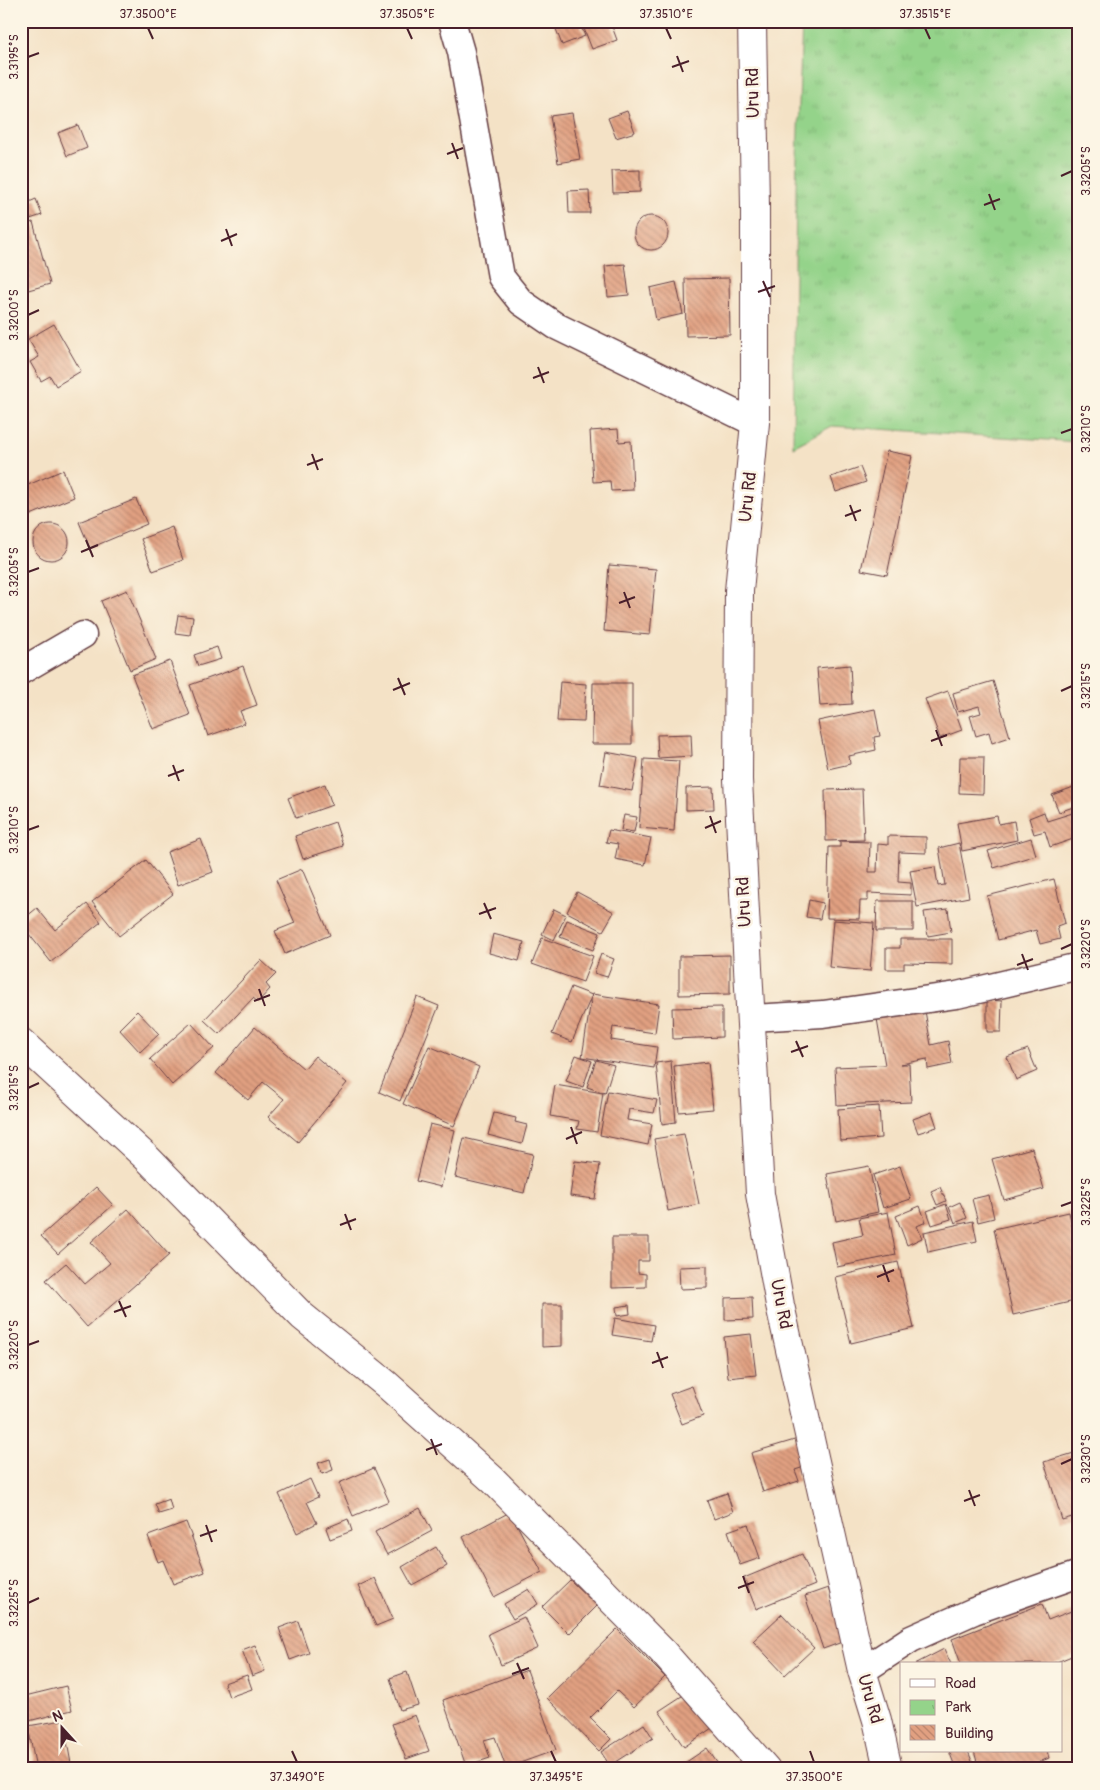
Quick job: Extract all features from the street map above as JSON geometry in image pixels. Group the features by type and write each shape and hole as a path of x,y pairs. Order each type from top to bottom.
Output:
{"street":[{"path":"452,21 461,52 501,277 521,302 556,326 755,423"},
{"name":"Uru Rd","path":"752,21 755,207 755,423 739,591 738,780 760,1194 782,1314 862,1670 877,1720 888,1769"},
{"path":"21,671 83,635"},
{"path":"751,1018 823,1014 957,994 1079,966"},
{"path":"21,1042 148,1159 302,1316 386,1384 493,1480 655,1644 766,1769"},
{"path":"862,1670 911,1639 974,1611 1079,1574"}],"green space":[{"path":"802,21 1079,21 1079,442 832,426 793,447 796,187"}],"building":[{"path":"553,21 579,21 585,36 562,45"},
{"path":"581,21 610,21 617,40 592,49"},
{"path":"627,111 635,132 616,138 608,118"},
{"path":"572,113 580,159 558,163 550,116"},
{"path":"78,125 87,148 67,156 58,133"},
{"path":"640,170 640,192 613,193 612,171"},
{"path":"589,190 590,213 569,213 568,191"},
{"path":"36,199 42,215 30,219 29,215 21,218 21,209 28,206 27,203"},
{"path":"651,216 658,217 663,221 667,226 667,240 663,245 658,249 651,250 644,249 639,245 635,240 634,233 635,226 639,221 644,217"},
{"path":"33,222 50,284 21,292 21,225"},
{"path":"625,264 629,295 608,297 605,266"},
{"path":"729,278 730,335 686,336 685,279"},
{"path":"676,282 683,314 656,320 650,288"},
{"path":"54,324 81,371 56,386 50,376 41,381 30,362 39,357 28,339"},
{"path":"618,429 619,442 631,441 633,490 611,491 610,481 593,482 590,431"},
{"path":"887,451 912,456 887,575 861,570"},
{"path":"860,467 866,482 836,492 831,477"},
{"path":"63,470 74,497 21,519 21,488"},
{"path":"136,499 147,524 90,548 79,522"},
{"path":"51,524 58,525 64,529 68,535 68,549 64,555 58,559 51,560 44,559 38,555 34,549 33,542 34,535 38,529 44,525"},
{"path":"172,527 183,560 153,571 141,539"},
{"path":"609,565 656,569 650,635 604,631"},
{"path":"127,590 156,659 130,670 101,601"},
{"path":"178,615 193,617 190,635 175,633"},
{"path":"217,647 221,659 198,666 194,655"},
{"path":"170,661 190,715 153,729 132,675"},
{"path":"850,665 852,704 820,706 817,668"},
{"path":"243,666 257,705 240,711 245,723 208,736 190,685"},
{"path":"993,681 1010,737 992,743 989,732 976,736 970,716 981,713 979,706 958,712 953,693"},
{"path":"560,682 586,684 584,722 557,721"},
{"path":"593,683 632,683 632,744 592,744"},
{"path":"948,691 962,730 940,738 925,699"},
{"path":"875,709 880,736 874,737 876,750 849,756 850,764 828,769 818,721"},
{"path":"691,734 692,756 658,758 657,735"},
{"path":"606,752 638,758 632,791 600,785"},
{"path":"960,757 984,757 983,794 959,793"},
{"path":"644,759 679,761 674,831 639,828"},
{"path":"325,784 332,805 296,818 288,798"},
{"path":"1079,785 1079,805 1059,812 1052,795"},
{"path":"713,787 714,809 686,810 686,788"},
{"path":"862,789 864,840 826,841 825,790"},
{"path":"1079,811 1079,837 1050,847 1045,831 1034,834 1029,818 1044,812 1047,821"},
{"path":"624,815 637,817 634,832 621,830"},
{"path":"997,816 999,824 1014,821 1017,840 962,851 957,823"},
{"path":"335,822 343,846 303,859 295,836"},
{"path":"609,830 651,838 645,865 615,859 618,844 606,842"},
{"path":"888,836 926,837 926,853 899,852 898,882 911,883 911,895 868,893 868,901 860,901 859,919 827,918 829,847 840,847 840,841 870,842 869,872 877,872 878,844 888,845"},
{"path":"1031,838 1036,855 994,868 988,851"},
{"path":"201,839 213,872 178,885 167,852"},
{"path":"959,843 969,897 917,907 910,871 935,867 938,886 945,885 939,848"},
{"path":"146,860 173,894 119,936 92,902"},
{"path":"302,869 330,935 285,954 275,931 295,923 276,880"},
{"path":"1054,879 1065,923 1057,926 1060,939 1040,944 1036,930 998,940 987,896"},
{"path":"577,892 614,912 603,931 567,912"},
{"path":"809,900 823,903 820,919 806,917"},
{"path":"877,901 913,901 913,931 876,931"},
{"path":"87,904 101,922 51,962 21,924 21,921 37,908 55,930"},
{"path":"554,909 566,915 554,940 542,934"},
{"path":"948,909 951,932 928,936 924,912"},
{"path":"567,920 600,933 593,950 560,937"},
{"path":"833,920 874,923 870,971 829,967"},
{"path":"493,934 524,942 519,961 489,953"},
{"path":"542,938 593,956 583,982 532,964"},
{"path":"900,939 952,939 952,964 904,963 904,969 886,969 886,948 900,948"},
{"path":"601,954 614,959 607,977 594,973"},
{"path":"730,955 730,994 679,995 679,956"},
{"path":"261,960 276,974 266,984 270,989 258,1002 253,998 219,1034 204,1020"},
{"path":"571,987 592,995 572,1042 552,1034"},
{"path":"592,994 659,1004 655,1033 613,1027 611,1040 657,1047 654,1068 582,1057"},
{"path":"417,997 439,1006 400,1101 379,1092"},
{"path":"987,1000 1002,1001 1001,1032 987,1032"},
{"path":"924,1005 931,1045 948,1041 952,1064 928,1069 927,1059 901,1064 909,1064 911,1102 837,1105 835,1067 885,1065 876,1013"},
{"path":"722,1007 722,1037 673,1039 672,1008"},
{"path":"137,1011 159,1034 140,1052 119,1029"},
{"path":"191,1023 214,1048 172,1085 150,1059"},
{"path":"255,1027 304,1069 315,1056 347,1083 298,1142 268,1117 284,1099 263,1082 248,1100 216,1073"},
{"path":"429,1046 479,1067 454,1126 403,1104"},
{"path":"1028,1049 1037,1071 1016,1080 1007,1057"},
{"path":"576,1055 592,1061 583,1087 566,1081"},
{"path":"596,1060 614,1065 605,1093 587,1087"},
{"path":"671,1061 676,1122 662,1124 656,1063"},
{"path":"708,1062 713,1109 679,1112 674,1066"},
{"path":"555,1085 603,1093 597,1132 577,1129 579,1121 550,1116"},
{"path":"608,1091 657,1100 654,1113 629,1109 627,1120 652,1124 648,1145 600,1135"},
{"path":"879,1106 881,1138 840,1141 838,1109"},
{"path":"932,1112 937,1127 918,1133 913,1119"},
{"path":"494,1113 516,1118 515,1122 527,1125 522,1144 488,1135"},
{"path":"430,1124 455,1130 441,1187 416,1181"},
{"path":"684,1134 699,1204 668,1211 654,1139"},
{"path":"464,1138 533,1154 524,1193 455,1177"},
{"path":"1032,1148 1044,1189 1004,1200 992,1159"},
{"path":"575,1161 600,1164 595,1199 570,1196"},
{"path":"869,1166 878,1212 836,1221 827,1174"},
{"path":"900,1166 911,1199 883,1208 873,1175"},
{"path":"96,1187 113,1205 58,1254 41,1236"},
{"path":"940,1187 946,1201 937,1205 931,1191"},
{"path":"989,1195 994,1218 978,1222 972,1199"},
{"path":"960,1202 967,1218 955,1223 949,1207"},
{"path":"946,1204 951,1219 932,1225 927,1211"},
{"path":"920,1206 926,1222 917,1226 922,1238 907,1245 896,1216"},
{"path":"128,1209 169,1255 87,1327 46,1280 66,1263 85,1284 110,1263 91,1242"},
{"path":"888,1212 896,1255 837,1267 832,1242 863,1235 859,1218"},
{"path":"1069,1212 1079,1257 1079,1300 1013,1315 994,1229"},
{"path":"973,1221 977,1241 928,1252 924,1232"},
{"path":"612,1237 649,1237 649,1261 638,1261 638,1273 646,1274 646,1287 612,1288"},
{"path":"898,1262 914,1328 851,1343 835,1277"},
{"path":"707,1266 707,1288 680,1289 679,1267"},
{"path":"752,1297 753,1319 725,1320 725,1298"},
{"path":"542,1304 562,1304 562,1346 542,1347"},
{"path":"629,1305 630,1314 617,1316 616,1307"},
{"path":"615,1318 654,1325 651,1341 612,1335"},
{"path":"751,1334 756,1375 728,1378 724,1337"},
{"path":"692,1386 703,1416 682,1424 670,1394"},
{"path":"798,1439 807,1466 795,1470 799,1481 763,1492 751,1453"},
{"path":"1074,1453 1079,1469 1079,1515 1062,1520 1044,1462"},
{"path":"330,1459 333,1470 322,1474 318,1463"},
{"path":"374,1468 389,1501 353,1516 339,1483"},
{"path":"310,1479 318,1497 307,1502 317,1523 297,1533 279,1494"},
{"path":"727,1493 733,1512 714,1519 707,1500"},
{"path":"169,1499 172,1510 159,1514 155,1504"},
{"path":"420,1508 432,1531 387,1555 375,1532"},
{"path":"510,1512 542,1572 494,1597 463,1537"},
{"path":"348,1519 352,1531 330,1539 326,1528"},
{"path":"186,1522 205,1572 173,1584 163,1560 158,1562 148,1536"},
{"path":"748,1524 760,1558 740,1565 728,1531"},
{"path":"436,1547 447,1566 412,1585 402,1567"},
{"path":"802,1554 815,1585 756,1609 744,1578"},
{"path":"375,1578 393,1619 376,1626 358,1586"},
{"path":"570,1580 597,1606 569,1634 542,1607"},
{"path":"828,1588 845,1641 823,1649 805,1596"},
{"path":"529,1589 538,1604 513,1619 504,1604"},
{"path":"1042,1604 1048,1620 1079,1608 1079,1653 1057,1662 960,1662 952,1639"},
{"path":"782,1614 814,1648 785,1675 753,1641"},
{"path":"524,1617 538,1648 501,1665 488,1634"},
{"path":"298,1621 309,1653 290,1660 279,1628"},
{"path":"617,1629 665,1677 634,1707 617,1691 590,1718 611,1739 599,1751 547,1698"},
{"path":"255,1645 265,1671 252,1676 242,1650"},
{"path":"944,1649 950,1662 919,1662"},
{"path":"527,1670 556,1750 506,1768 495,1737 484,1740 490,1758 466,1766 443,1700"},
{"path":"407,1672 418,1705 400,1710 390,1678"},
{"path":"247,1675 252,1689 229,1697 224,1683"},
{"path":"66,1686 72,1710 21,1723 21,1697"},
{"path":"688,1692 712,1728 684,1747 659,1711"},
{"path":"415,1715 429,1751 406,1759 392,1724"},
{"path":"63,1720 72,1769 36,1769 28,1726"},
{"path":"644,1724 653,1738 610,1766 601,1752"},
{"path":"707,1748 720,1767 717,1769 676,1769"},
{"path":"949,1752 968,1752 975,1769 956,1769"},
{"path":"974,1752 1047,1752 1049,1758 1037,1763 1039,1769 979,1769"},
{"path":"300,1764 301,1769 286,1769 286,1768"}]}
